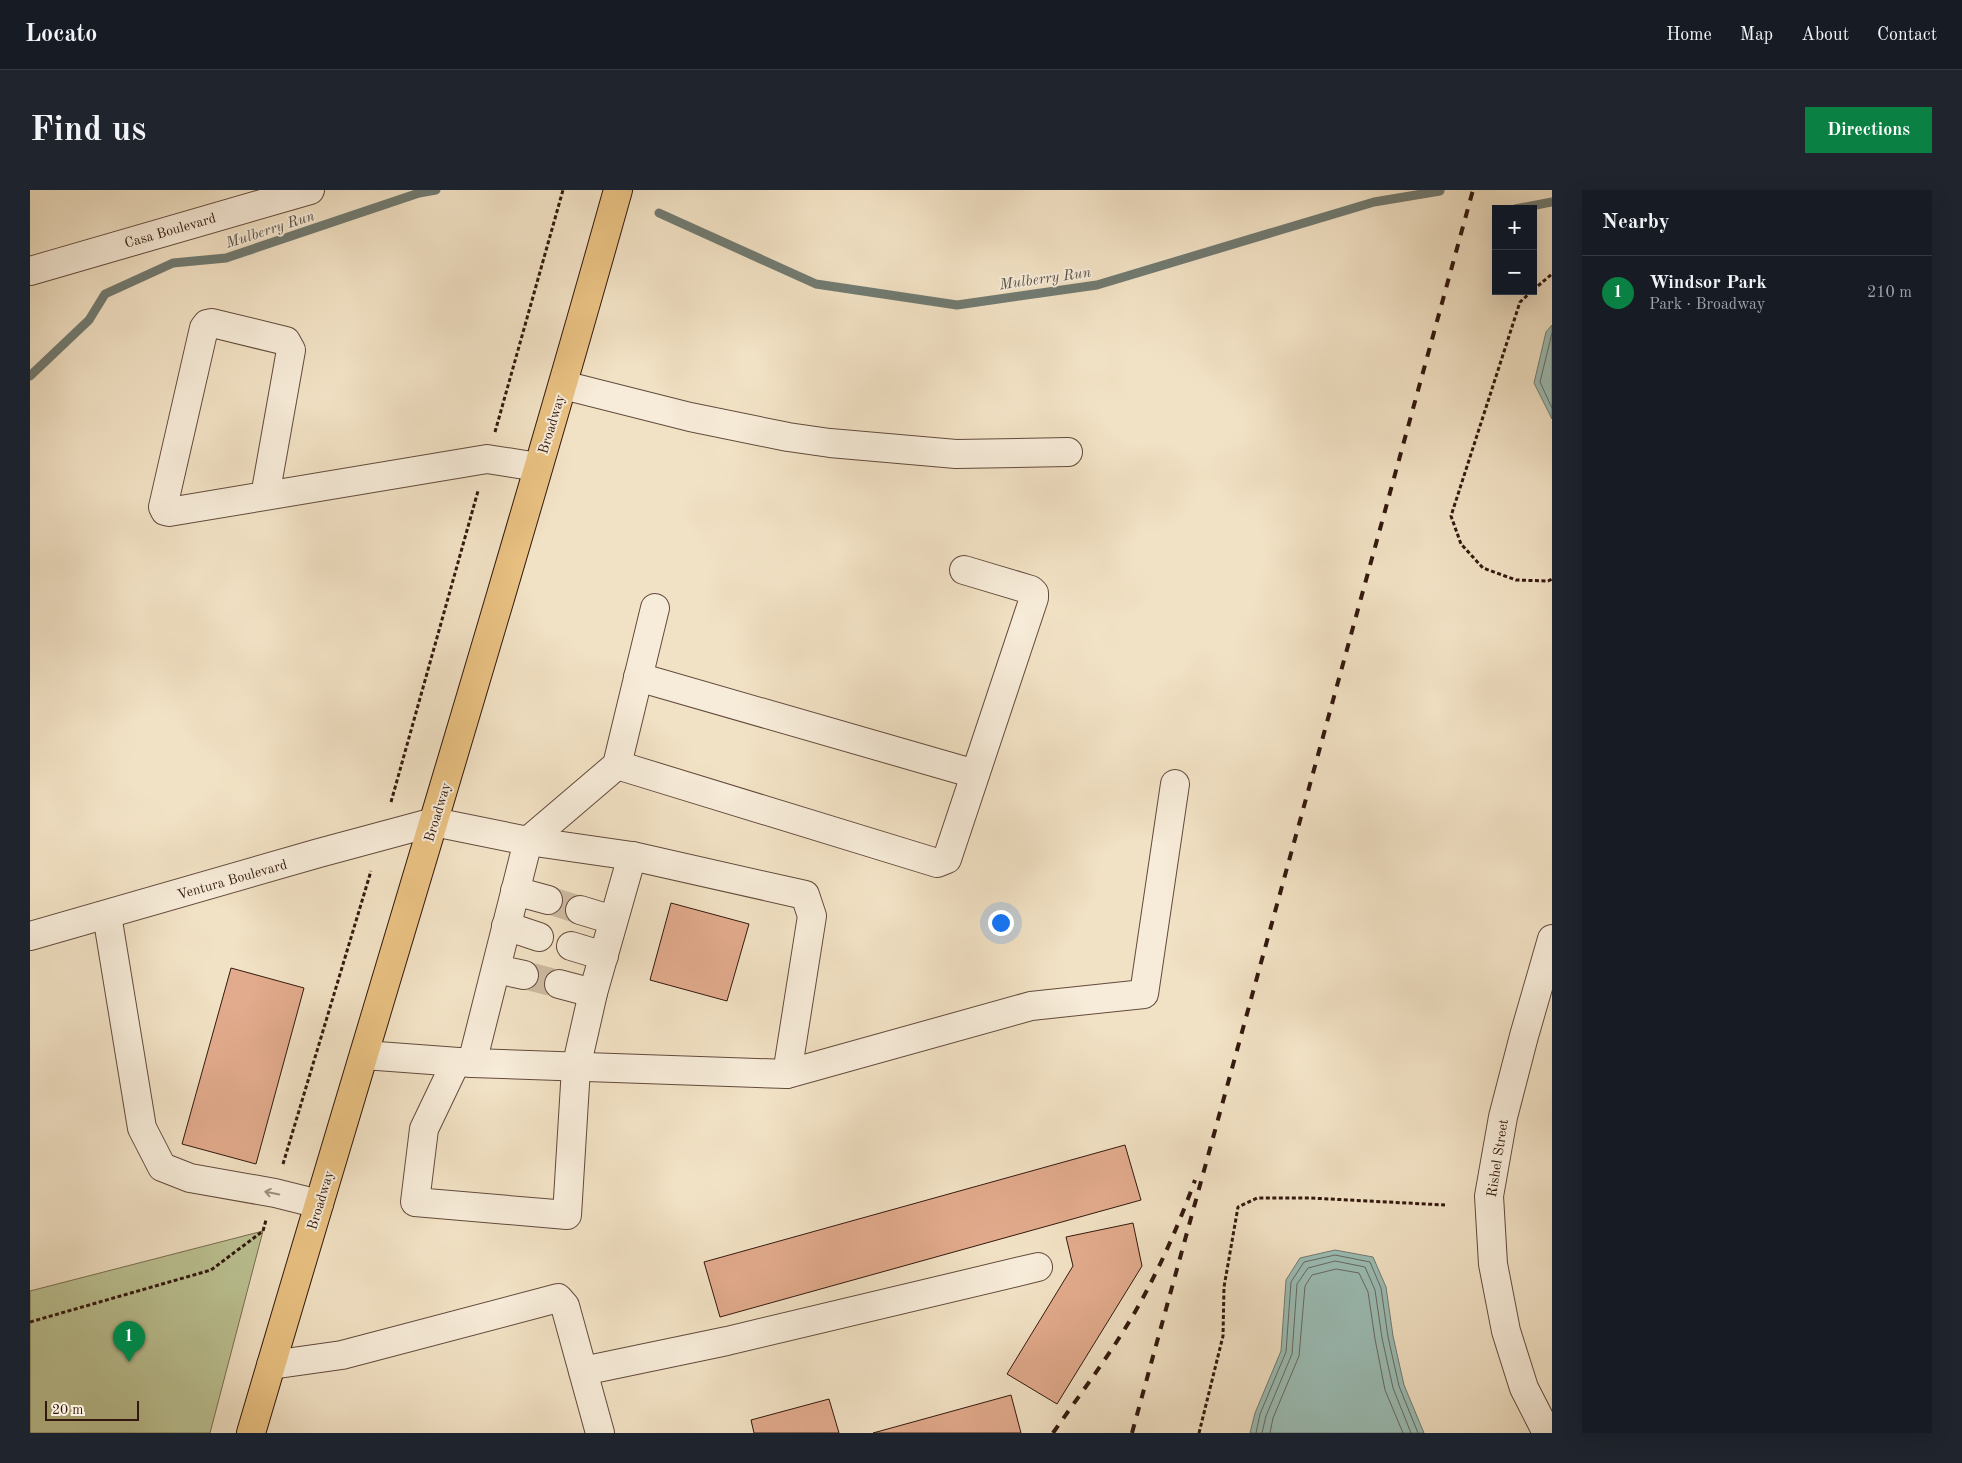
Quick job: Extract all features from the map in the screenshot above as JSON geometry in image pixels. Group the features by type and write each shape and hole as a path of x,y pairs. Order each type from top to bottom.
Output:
{"main road":[{"name":"Broadway","path":"251,1433 434,822 563,385 618,190"}],"street":[{"name":"Casa Boulevard","path":"30,270 310,190"},
{"path":"265,496 291,350 290,345 286,341 212,323 207,324 204,328 163,507 165,511 168,512 265,496 487,458 538,467"},
{"path":"563,385 690,417 830,443 956,454 1068,452"},
{"path":"617,765 937,863 947,859 1034,598 1034,593 1031,590 964,570"},
{"path":"632,856 593,993 576,1068 567,1215 416,1202 424,1129 464,1062 496,969 528,841 617,765 655,608"},
{"path":"638,677 975,774"},
{"path":"364,1055 576,1068 787,1074 1031,1006 1144,994 1175,784"},
{"path":"434,822 528,841 632,856 805,895 812,916 787,1074"},
{"name":"Ventura Boulevard","path":"30,936 434,822"},
{"path":"515,890 548,900"},
{"path":"580,910 613,920"},
{"path":"107,915 142,1128 162,1167 190,1178 274,1193 319,1204"},
{"path":"506,926 538,936"},
{"name":"Rishel Street","path":"1547,1433 1524,1388 1506,1331 1493,1264 1490,1196 1503,1117 1552,940"},
{"path":"571,946 604,956"},
{"path":"496,969 524,975"},
{"path":"558,984 593,993"},
{"path":"583,1371 727,1341 1038,1267"},
{"path":"271,1365 342,1356 558,1298 565,1306 600,1433"}],"path":[{"path":"1537,287 1552,274"},
{"path":"1528,295 1520,302 1451,516 1461,544 1483,568 1516,580 1548,581 1552,579"},
{"path":"1199,1433 1223,1336 1224,1287 1238,1207 1257,1198 1310,1198 1445,1205"}],"green space":[{"path":"263,1231 210,1433 30,1433 30,1291"}],"water":[{"path":"1552,325 1552,419 1534,383 1546,332"},
{"path":"1335,1250 1373,1257 1386,1287 1393,1336 1404,1385 1424,1433 1250,1433 1255,1413 1281,1351 1286,1280 1300,1258"}],"building":[{"path":"671,903 749,924 727,1001 650,980"},
{"path":"231,968 304,988 256,1164 182,1144"},
{"path":"1125,1145 1141,1200 720,1317 704,1262"},
{"path":"1133,1223 1142,1266 1057,1404 1007,1374 1073,1266 1066,1237"},
{"path":"1011,1395 1021,1433 873,1433"},
{"path":"829,1399 839,1433 754,1433 751,1420"}],"waterway":[{"name":"Mulberry Run","path":"30,376 89,320 105,294 173,263 226,258 419,193 436,190"},
{"name":"Mulberry Run","path":"659,213 816,284 957,305 1097,285 1374,202 1440,191"},
{"name":"Mulberry Run","path":"1536,205 1552,202"}],"tunnel":[{"path":"548,900 580,910"},
{"path":"524,975 559,984"}],"railway":[{"path":"1132,1433 1473,190"},
{"path":"1053,1433 1102,1364 1136,1311 1166,1251 1195,1180"}],"place":[{"name":"Windsor Park","path":"129,1362"}]}
